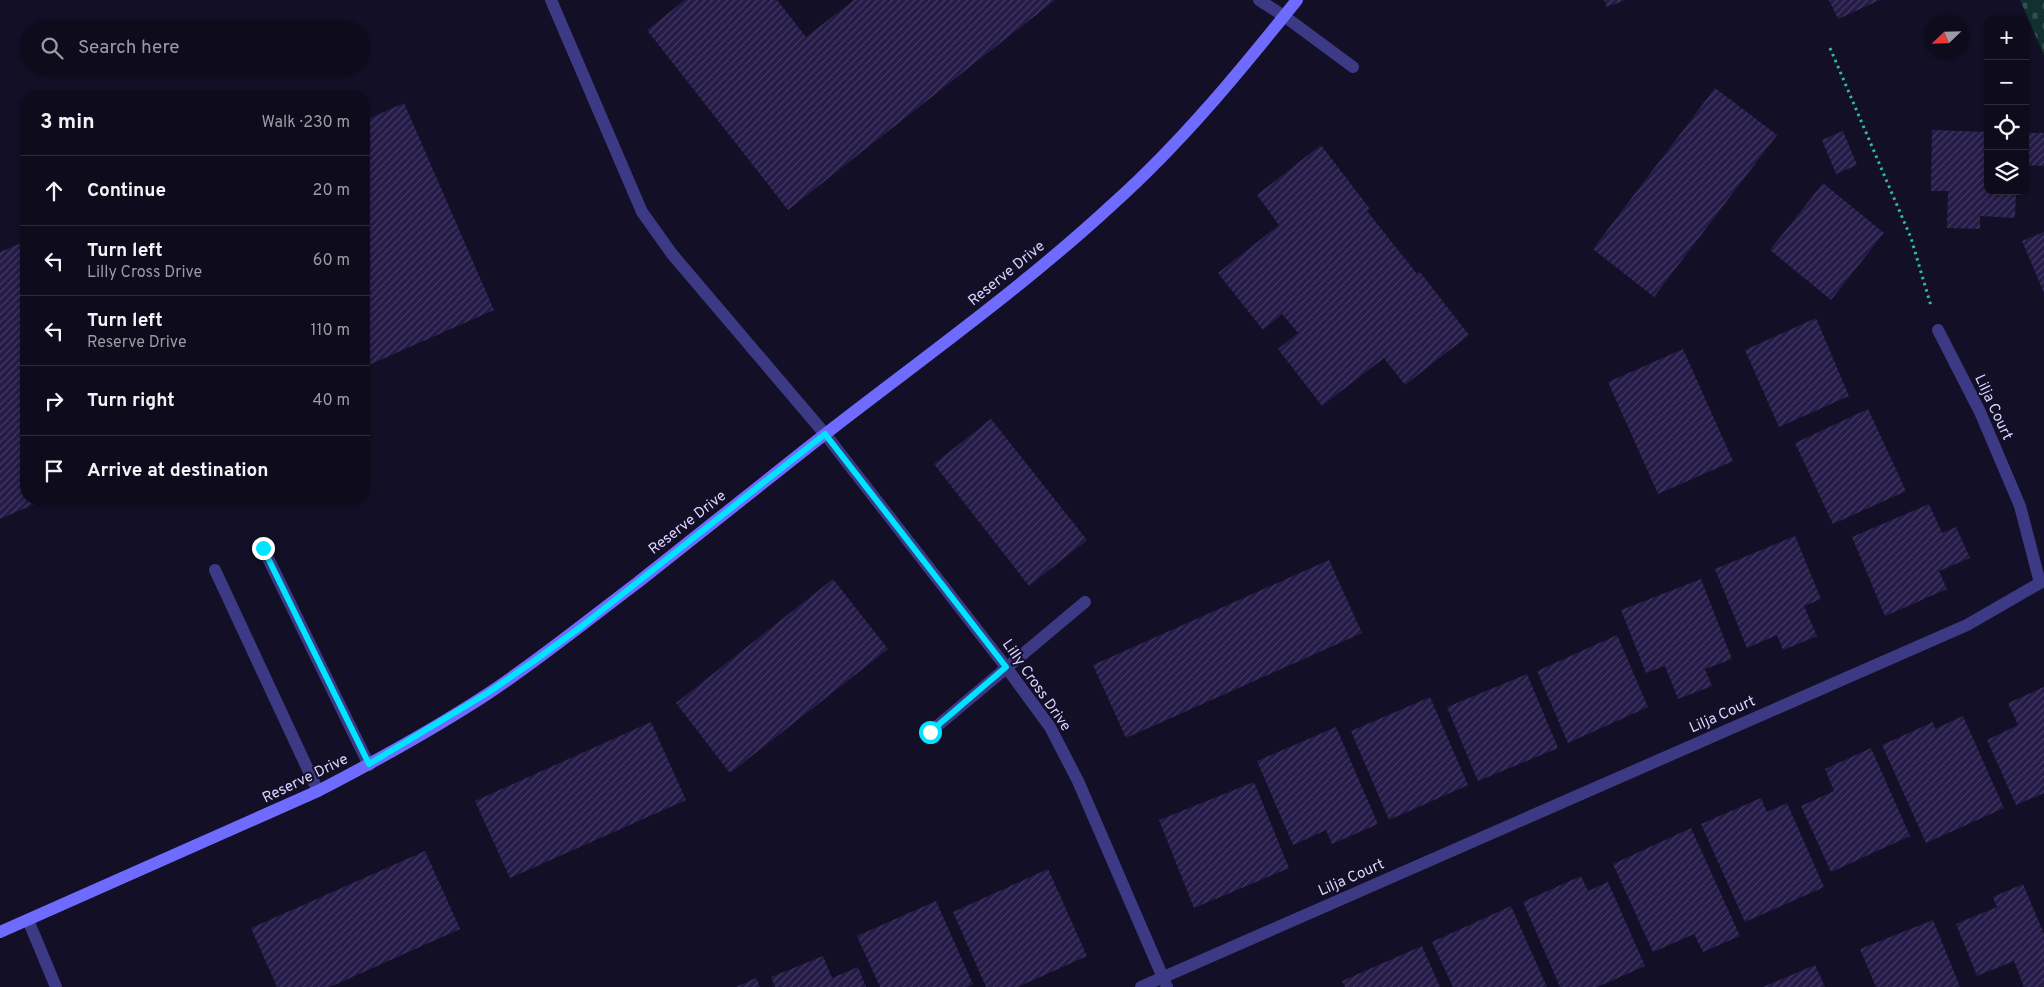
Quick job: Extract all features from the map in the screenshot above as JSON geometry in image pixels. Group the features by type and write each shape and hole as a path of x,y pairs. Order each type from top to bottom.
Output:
{"street":[{"name":"Lilly Cross Drive","path":"551,0 642,212 672,254 825,434 1006,667 1050,728 1078,781 1165,982"},
{"path":"1259,0 1353,67"},
{"name":"Reserve Drive","path":"0,932 318,791 369,764 489,692 534,661 582,626 825,434 977,318 1068,244 1116,202 1201,115 1296,0"},
{"name":"Lilja Court","path":"1165,982 1966,625 2040,583 2020,506 1980,412 1938,330"},
{"path":"263,548 369,764"},
{"path":"214,570 318,791"},
{"path":"930,732 1085,602"},
{"path":"28,920 56,987"},
{"path":"1141,987 1165,982"}],"path":[{"path":"1830,48 1912,238 1938,330"}],"green space":[{"path":"2020,0 2044,0 2044,55 2029,21 2029,15 2027,15"}],"building":[{"path":"685,0 777,0 806,37 854,0 1055,0 788,210 647,30"},
{"path":"1604,0 1625,0 1607,7"},
{"path":"1829,0 1880,0 1838,19"},
{"path":"1715,88 1777,135 1654,297 1593,249"},
{"path":"404,103 494,310 370,364 370,118"},
{"path":"1932,130 1984,132 1984,195 2016,195 2015,218 1980,216 1980,229 1947,228 1948,191 1931,191"},
{"path":"1843,131 1857,165 1836,174 1822,140"},
{"path":"2029,133 2044,133 2044,166 2029,165"},
{"path":"1321,145 1370,209 1367,211 1417,274 1420,272 1469,335 1405,385 1384,358 1322,406 1278,349 1298,333 1282,314 1263,330 1218,273 1279,225 1257,195"},
{"path":"1823,183 1884,233 1831,300 1770,250"},
{"path":"2044,232 2044,293 2022,241"},
{"path":"20,244 20,505 32,505 0,519 0,252"},
{"path":"1816,318 1849,396 1779,427 1745,350"},
{"path":"1683,349 1733,461 1658,494 1608,382"},
{"path":"1868,409 1906,491 1833,524 1795,443"},
{"path":"991,419 1087,540 1029,586 934,464"},
{"path":"1929,504 1942,533 1956,527 1970,558 1939,571 1947,589 1885,616 1852,537"},
{"path":"1795,536 1821,599 1804,606 1817,636 1783,650 1777,635 1747,648 1715,569"},
{"path":"1329,560 1362,633 1126,738 1093,665"},
{"path":"833,579 888,649 730,773 676,703"},
{"path":"1701,579 1732,659 1705,669 1712,686 1678,699 1665,666 1646,673 1621,610"},
{"path":"1617,635 1648,707 1568,743 1537,671"},
{"path":"1527,674 1558,748 1478,781 1447,707"},
{"path":"2044,687 2044,793 2016,805 1987,740 2018,725 2008,703"},
{"path":"1430,697 1468,785 1389,820 1351,731"},
{"path":"1963,716 2004,808 1926,843 1882,745 1933,722 1935,729"},
{"path":"651,722 686,800 510,878 475,801"},
{"path":"1336,727 1378,824 1332,844 1326,830 1293,845 1257,761"},
{"path":"1871,748 1910,836 1831,872 1801,806 1834,791 1825,769"},
{"path":"1254,782 1289,868 1194,908 1159,820"},
{"path":"1761,798 1767,812 1787,803 1824,887 1745,922 1701,824"},
{"path":"1691,828 1740,936 1703,952 1694,934 1653,952 1613,864"},
{"path":"425,851 460,929 330,987 277,987 251,928"},
{"path":"1048,869 1087,956 1018,987 986,987 953,912"},
{"path":"1581,876 1588,891 1608,882 1645,966 1597,987 1560,987 1523,902"},
{"path":"2023,884 2044,934 2044,986 2041,987 2024,987 2014,961 1977,976 1956,924 1997,907 1993,897"},
{"path":"936,901 973,984 967,987 880,987 857,936"},
{"path":"1511,906 1547,987 1453,987 1432,942"},
{"path":"1933,920 1960,987 1876,987 1860,949"},
{"path":"1422,946 1440,987 1345,987 1342,981"},
{"path":"823,956 832,978 858,967 866,987 775,987 771,977"},
{"path":"1815,965 1825,987 1763,987"},
{"path":"756,978 760,987 736,987"}],"route":[{"path":"263,548 369,764 444,721 534,661 582,626 825,434 1006,667 930,732"}]}
